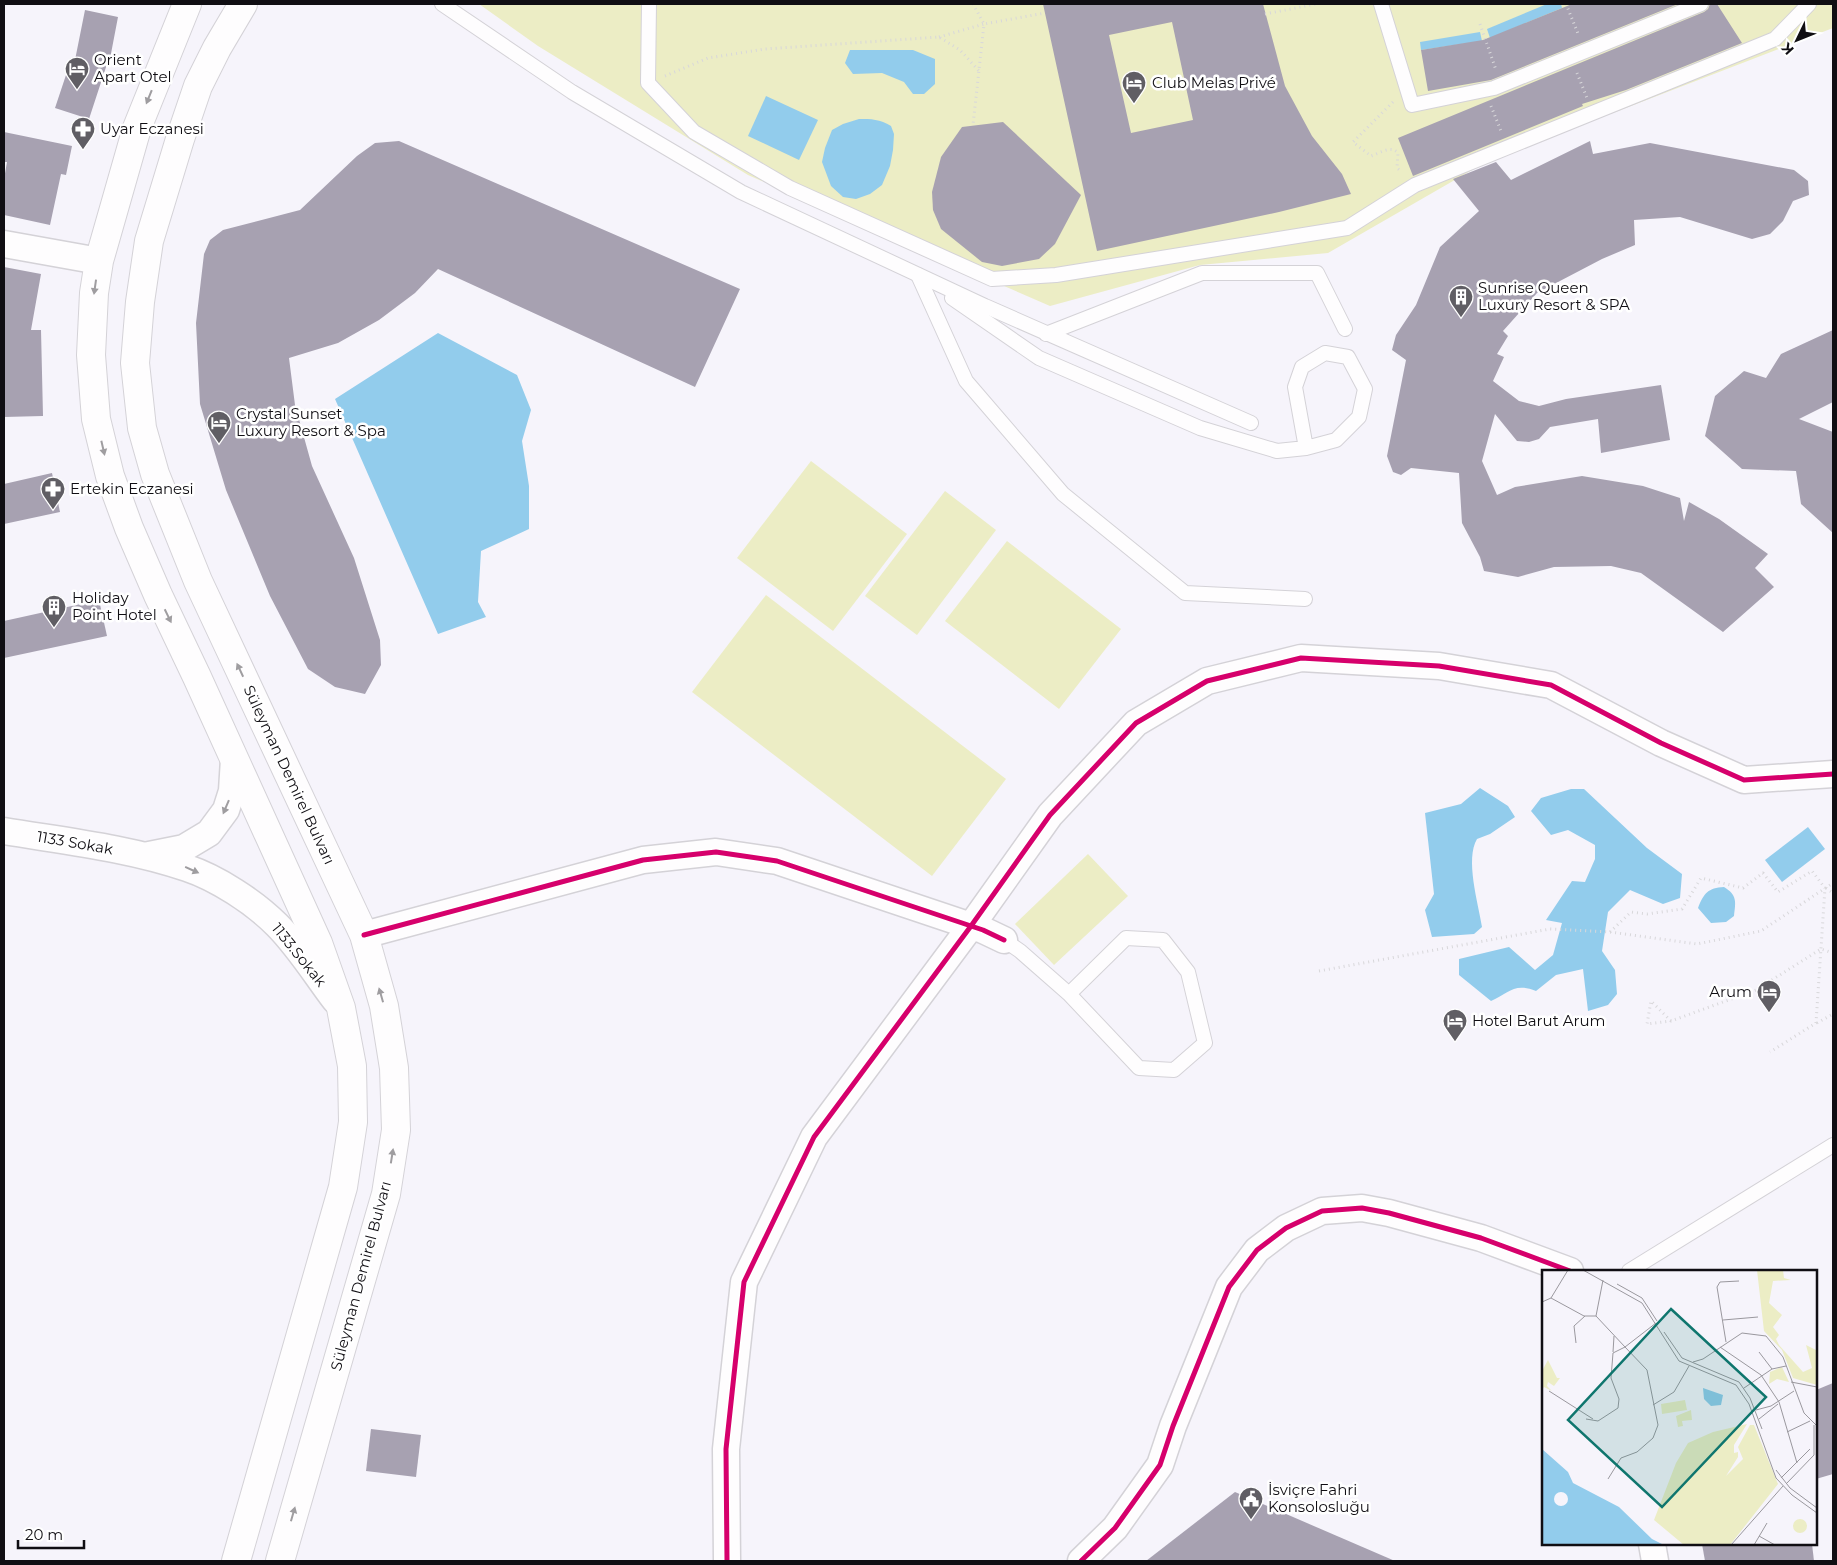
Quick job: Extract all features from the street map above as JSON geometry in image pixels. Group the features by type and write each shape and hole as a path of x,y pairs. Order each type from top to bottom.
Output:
{"main road":[{"path":"187,4 137,128 100,261 94,293 91,355 96,419 110,476 129,528 318,943 341,1008 352,1066 353,1122 343,1186 236,1561"},
{"name":"Süleyman Demirel Bulvarı","path":"243,4 217,48 198,86 149,241 140,302 135,363 142,428 154,474 198,581 364,935 384,1006 387,1024 394,1068 396,1130 386,1194 280,1561"}],"street":[{"path":"4,244 100,261"},
{"path":"727,1561 726,1449 744,1282 814,1137 971,926 1050,815 1136,723 1207,681 1301,658 1439,666 1551,685 1661,744 1744,780 1833,774"},
{"path":"146,856 184,848 209,833 226,810 232,791 234,760"},
{"name":"1133 Sokak","path":"4,831 146,856"},
{"path":"364,935 644,860 716,852 777,861 971,926 1004,940"},
{"name":"1133.Sokak","path":"146,856 188,868 223,885 250,903 277,925 341,1008"},
{"path":"1081,1561 1115,1528 1160,1465 1173,1426 1229,1287 1257,1250 1286,1228 1322,1211 1362,1208 1389,1213 1481,1238 1567,1270"},
{"path":"1652,1545 1655,1561"}],"lane":[{"path":"442,4 572,92 741,192 1046,334 1251,423"},
{"path":"649,4 648,83 694,132 790,188 992,279 1056,275 1347,228 1415,185 1775,39 1809,4"},
{"path":"1381,4 1412,104 1484,90 1500,85 1701,4"},
{"path":"1046,334 1202,273 1317,274 1345,329"},
{"path":"918,275 1039,358 1200,428 1277,451 1306,448 1336,440 1359,418 1365,389 1348,356 1325,353 1302,367 1294,387 1306,448"},
{"path":"918,275 966,381 1063,494 1185,593 1305,600"},
{"path":"1004,940 1069,994 1139,1068 1174,1070 1205,1044 1188,972 1163,940 1126,938 1069,994"},
{"path":"1631,1270 1833,1144"}],"path":[{"path":"973,4 984,24 973,125"},
{"path":"1265,14 1316,4"},
{"path":"1566,4 1585,51"},
{"path":"648,83 708,58 765,48 940,37 984,24 1045,13"},
{"path":"1480,24 1500,85"},
{"path":"940,37 960,50 979,71"},
{"path":"1571,56 1592,113"},
{"path":"1406,88 1353,142 1371,156 1391,149 1395,150 1398,153 1397,168 1415,185"},
{"path":"1484,90 1508,146"},
{"path":"1610,932 1631,912 1647,914 1682,909 1700,878 1743,888 1763,874 1778,892 1812,871 1826,888 1833,893"},
{"path":"1319,971 1550,929 1610,932 1697,944 1761,931 1833,883"},
{"path":"1816,1023 1826,888"},
{"path":"1821,949 1833,953"},
{"path":"1671,1021 1651,1001 1647,1024 1671,1021 1756,990 1821,949"},
{"path":"1770,1052 1833,1014"}],"green space":[{"name":"Club Melas Privé","path":"479,4 1833,4 1833,28 1486,162 1328,253 1200,265 1050,306 748,175 538,46"},
{"path":"811,461 907,534 833,631 737,558"},
{"path":"945,491 996,530 917,635 865,596"},
{"path":"1007,541 1121,629 1059,709 945,621"},
{"path":"766,595 1006,779 932,876 692,692"},
{"path":"1088,854 1128,896 1054,965 1015,924"}],"water":[{"path":"1547,4 1561,4 1562,8 1490,38 1487,29"},
{"path":"1480,32 1482,41 1421,50 1420,42"},
{"path":"850,50 913,50 935,59 935,84 924,94 913,94 904,82 882,73 853,74 845,63"},
{"path":"766,96 818,120 799,160 748,136"},
{"path":"859,119 883,122 891,126 894,134 890,166 882,185 870,194 856,199 843,197 831,186 822,162 832,130"},
{"path":"438,333 517,375 531,410 522,441 529,486 529,529 481,551 478,602 486,617 438,634 335,399"},
{"path":"1480,788 1508,806 1515,817 1490,834 1477,839 1474,847 1472,869 1482,927 1474,934 1432,937 1425,910 1434,894 1425,813 1461,804"},
{"path":"1571,789 1584,789 1647,848 1682,874 1680,898 1663,904 1630,890 1608,912 1602,951 1615,970 1617,994 1608,1005 1588,1011 1583,969 1556,975 1536,991 1517,988 1491,1001 1459,975 1459,959 1509,947 1535,970 1553,955 1562,923 1546,920 1572,881 1585,882 1595,859 1595,845 1568,830 1551,835 1531,811 1541,798"},
{"path":"1808,827 1825,849 1782,882 1765,860"},
{"path":"1724,887 1735,899 1734,916 1726,922 1711,923 1698,908 1707,892"}],"building":[{"path":"1043,4 1263,4 1285,86 1312,136 1342,174 1351,194 1279,212 1097,251","holes":["1172,22 1193,120 1131,133 1109,35"]},
{"path":"1572,4 1678,4 1491,80 1428,91 1421,50 1483,40"},
{"path":"1710,4 1717,4 1742,43 1626,90 1582,104 1583,106 1413,176 1398,138 1704,12"},
{"path":"85,10 118,17 109,64 107,64 89,119 55,108 70,63 74,65"},
{"path":"1003,122 1081,195 1055,244 1039,259 1002,266 982,262 941,229 933,210 932,192 941,157 962,127"},
{"path":"4,132 72,146 66,175 61,174 50,225 4,215 4,179 7,162 4,162"},
{"path":"399,141 740,289 695,387 438,269 415,293 379,320 338,343 289,358 295,405 312,466 354,558 380,640 381,665 365,694 335,687 308,669 270,596 226,490 200,404 196,323 204,254 210,240 223,230 300,210 357,156 375,143"},
{"name":"Sunrise Queen Luxury Resort & SPA","path":"1590,141 1593,154 1650,143 1794,170 1808,181 1809,195 1793,201 1783,221 1770,234 1752,239 1680,217 1634,220 1635,245 1602,259 1537,293 1503,331 1508,336 1497,354 1504,357 1493,381 1519,401 1539,406 1566,399 1661,385 1670,440 1601,453 1598,419 1550,427 1539,439 1529,442 1517,441 1495,414 1482,461 1497,495 1515,487 1582,476 1643,486 1680,498 1684,521 1689,502 1719,519 1768,554 1755,568 1774,587 1723,632 1641,573 1611,566 1554,567 1518,577 1484,571 1480,557 1462,523 1459,473 1411,468 1401,475 1393,472 1387,456 1406,360 1392,350 1396,335 1416,305 1440,247 1479,211 1453,179 1496,162 1511,180"},
{"path":"4,267 41,274 31,330 41,330 43,416 4,417"},
{"path":"1833,330 1833,402 1799,419 1833,432 1833,533 1801,504 1796,471 1742,469 1705,436 1715,396 1744,371 1766,378 1781,354"},
{"path":"52,473 60,512 4,524 4,484"},
{"name":"Holiday Point Hotel","path":"99,600 107,636 4,658 4,621"},
{"path":"1833,1383 1833,1474 1817,1479 1817,1390"},
{"path":"371,1429 421,1435 416,1477 366,1471"},
{"path":"1235,1492 1395,1561 1146,1561"},
{"path":"1702,1545 1812,1545 1814,1561 1705,1561"}],"cycle path":[{"path":"727,1561 726,1449 744,1282 814,1137 971,926 1050,815 1136,723 1207,681 1301,658 1439,666 1551,685 1661,743 1744,780 1833,774"},
{"path":"364,935 643,860 716,852 777,861 983,930 1004,940"},
{"path":"1081,1561 1115,1528 1160,1465 1173,1426 1229,1287 1257,1250 1286,1228 1322,1211 1362,1208 1389,1213 1481,1238 1567,1270"}],"place":[{"name":"Orient Apart Otel","path":"77,90"},
{"name":"Club Melas Privé","path":"1134,104"},
{"name":"Uyar Eczanesi","path":"83,150"},
{"name":"Sunrise Queen Luxury Resort & SPA","path":"1461,318"},
{"name":"Crystal Sunset Luxury Resort & Spa","path":"219,444"},
{"name":"Ertekin Eczanesi","path":"53,510"},
{"name":"Holiday Point Hotel","path":"54,628"},
{"name":"Arum","path":"1769,1013"},
{"name":"Hotel Barut Arum","path":"1455,1042"},
{"name":"İsviçre Fahri Konsolosluğu","path":"1251,1520"}]}
